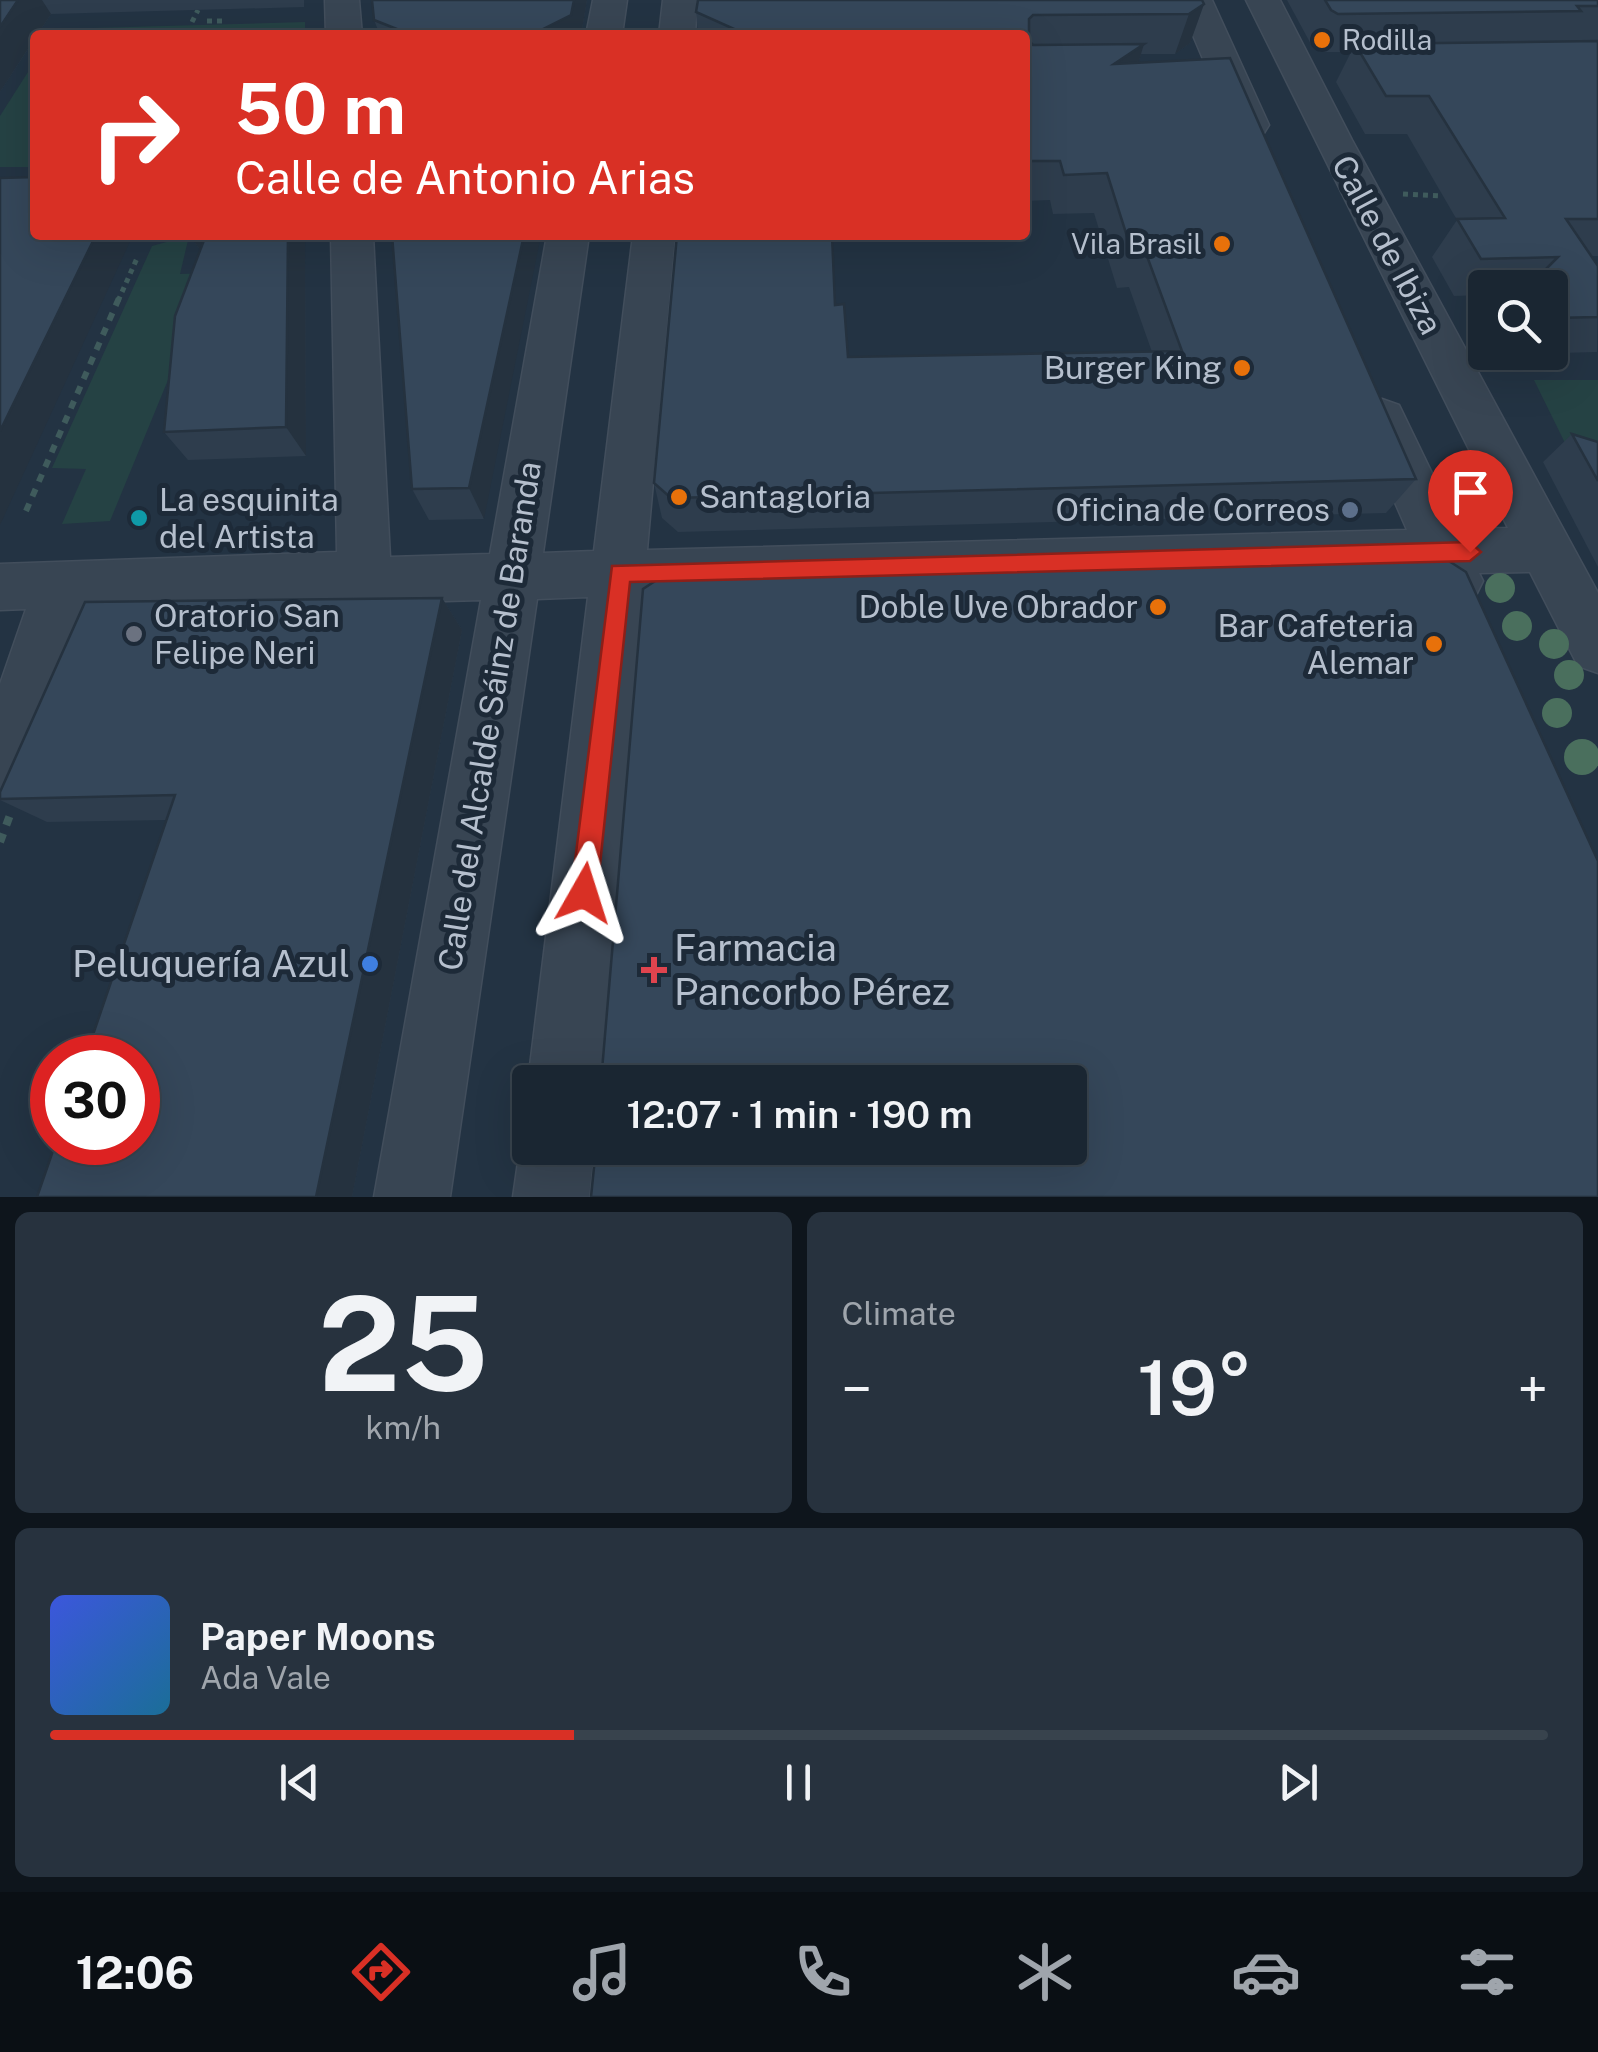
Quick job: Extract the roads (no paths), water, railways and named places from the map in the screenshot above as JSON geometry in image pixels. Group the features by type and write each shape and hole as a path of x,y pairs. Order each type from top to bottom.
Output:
{"street":[{"path":"342,0 344,30"},
{"path":"605,30 610,0"},
{"path":"677,30 680,0"},
{"path":"1194,0 1204,68 1268,166"},
{"name":"Calle de Ibiza","path":"1264,0 1316,67 1332,140 1598,648"},
{"path":"1204,68 1316,67"},
{"path":"352,240 364,575"},
{"name":"Calle del Alcalde Sáinz de Baranda","path":"412,1197 567,240"},
{"path":"566,1065 653,240"},
{"path":"1364,379 1479,630"},
{"path":"0,586 1545,550"},
{"path":"0,767 61,584"},
{"path":"551,1197 555,1165"}],"place":[{"name":"Rodilla","path":"1322,40"},
{"name":"Vila Brasil","path":"1222,244"},
{"name":"Burger King","path":"1242,368"},
{"name":"Santagloria","path":"679,497"},
{"name":"Oficina de Correos","path":"1350,510"},
{"name":"La esquinita del Artista","path":"139,518"},
{"name":"Doble Uve Obrador","path":"1158,607"},
{"name":"Oratorio San Felipe Neri","path":"134,634"},
{"name":"Bar Cafeteria Alemar","path":"1434,644"},
{"name":"Peluquería Azul","path":"370,964"},
{"name":"Farmacia Pancorbo Pérez","path":"654,970"}]}
